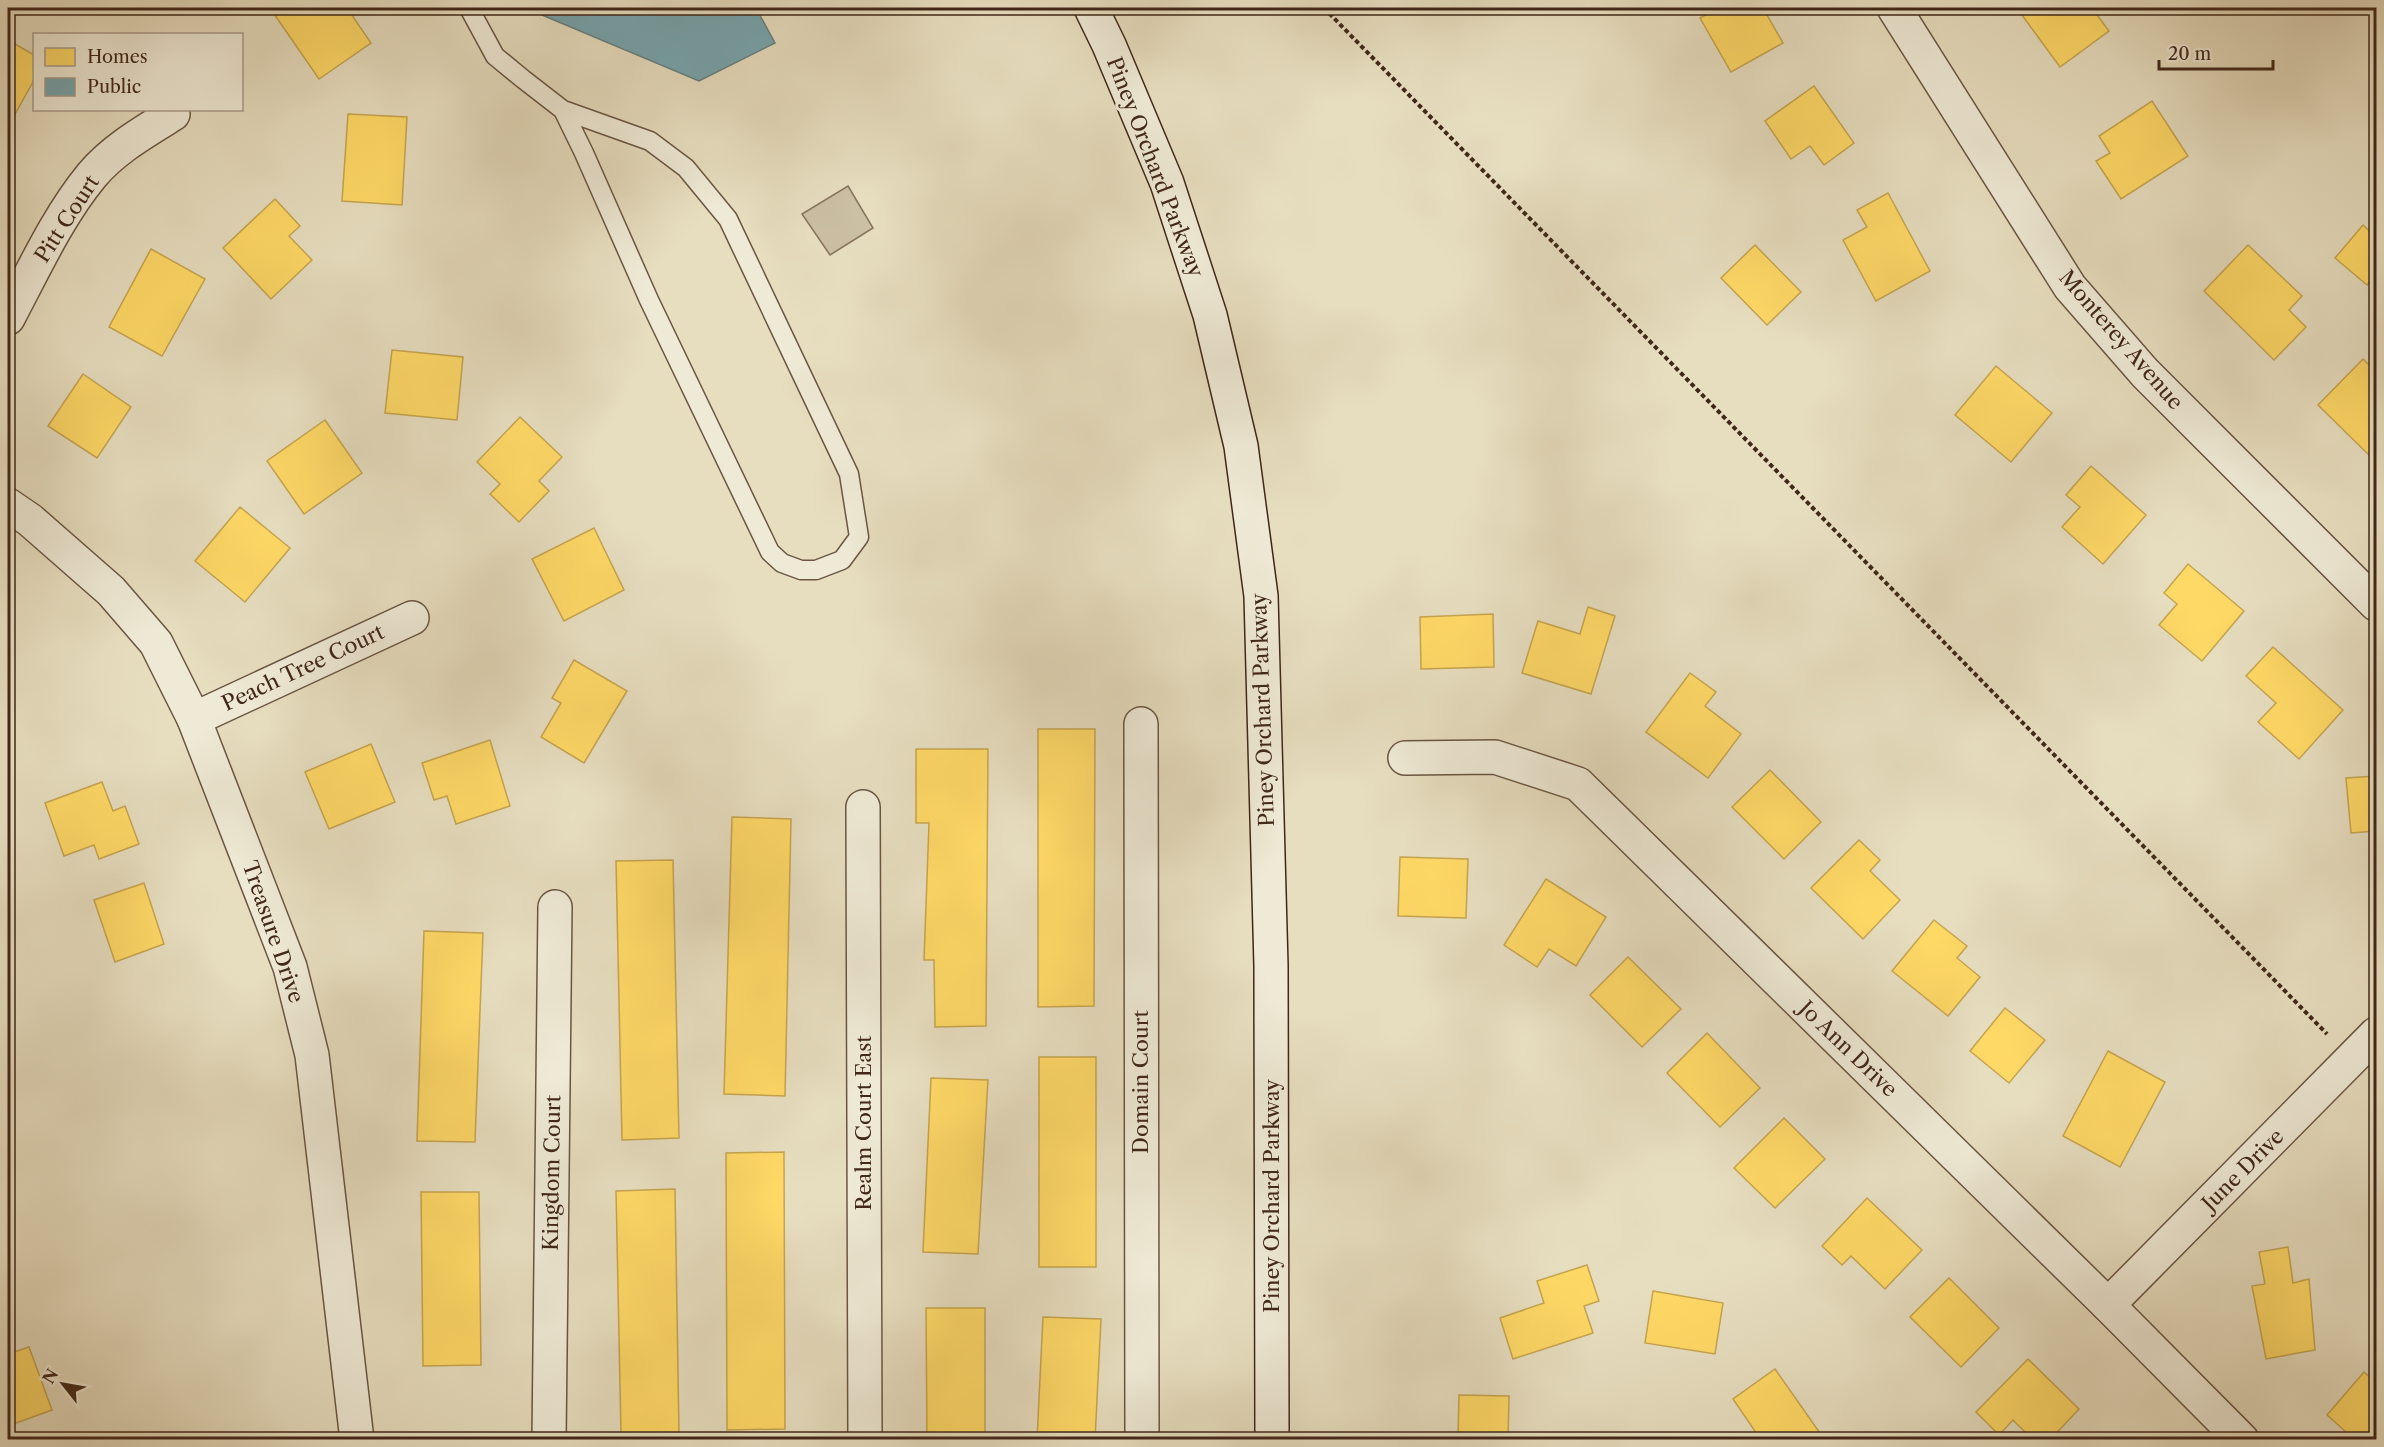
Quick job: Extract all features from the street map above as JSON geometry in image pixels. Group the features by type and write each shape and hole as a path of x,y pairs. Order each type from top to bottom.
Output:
{"street":[{"name":"Piney Orchard Parkway","path":"1091,8 1167,183 1210,315 1240,446 1261,596 1271,966 1272,1440"},
{"name":"Monterey Avenue","path":"1894,8 2070,287 2145,373 2376,604"},
{"name":"Pitt Court","path":"8,318 66,213 92,175 127,142 173,114"},
{"name":"Treasure Drive","path":"8,505 30,520 111,591 156,643 194,719 290,967 312,1055 357,1440"},
{"name":"Peach Tree Court","path":"194,719 412,618"},
{"name":"Domain Court","path":"1141,724 1142,1440"},
{"name":"Jo Ann Drive","path":"1405,759 1495,757 1578,784 2108,1305 2242,1440"},
{"name":"Realm Court East","path":"863,807 865,1440"},
{"name":"Kingdom Court","path":"549,1440 555,907"},
{"name":"June Drive","path":"2108,1305 2376,1034"}],"lane":[{"path":"469,8 495,57 563,110 650,141 686,168 728,219 849,474 859,537 842,561 816,570 801,570 782,564 770,552 649,300 563,110"}],"path":[{"path":"1324,8 2302,1008 2350,1061"}],"shaded area":[{"path":"848,186 873,228 830,255 802,214"}],"building: Homes":[{"path":"278,8 347,8 371,43 319,79 272,11"},
{"path":"1718,8 1763,8 1783,43 1731,72 1700,18"},
{"path":"2024,8 2092,8 2109,31 2060,67 2019,11"},
{"path":"15,44 33,54 33,82 10,123 8,122 8,56"},
{"path":"1814,86 1854,143 1824,165 1810,146 1791,159 1765,121"},
{"path":"2152,101 2188,156 2121,199 2096,161 2110,153 2099,136"},
{"path":"348,114 407,117 402,205 342,201"},
{"path":"1888,193 1930,271 1876,301 1843,240 1867,227 1857,210"},
{"path":"275,199 300,226 289,236 312,260 271,299 223,248"},
{"path":"2363,225 2376,237 2376,274 2367,285 2335,258"},
{"path":"1755,245 1801,292 1767,325 1721,278"},
{"path":"2248,245 2302,296 2289,310 2306,327 2274,360 2204,291"},
{"path":"151,249 205,279 162,356 109,327"},
{"path":"392,350 463,357 457,420 385,413"},
{"path":"2363,359 2376,372 2376,449 2370,456 2318,405"},
{"path":"1996,366 2052,413 2011,462 1955,415"},
{"path":"83,374 131,407 97,458 48,426"},
{"path":"520,417 562,457 539,481 549,491 519,522 490,494 500,484 477,462"},
{"path":"325,420 362,473 304,514 267,461"},
{"path":"2091,466 2146,515 2103,564 2062,527 2080,507 2066,495"},
{"path":"240,507 290,548 245,602 195,561"},
{"path":"594,528 624,590 564,621 532,559"},
{"path":"2188,564 2244,611 2202,661 2159,625 2177,604 2164,593"},
{"path":"1588,607 1615,616 1591,694 1522,673 1538,621 1580,634"},
{"path":"1493,614 1494,667 1421,669 1420,617"},
{"path":"2273,647 2343,710 2299,759 2258,722 2276,703 2246,676"},
{"path":"574,660 627,691 584,763 541,737 561,703 552,698"},
{"path":"1690,673 1716,692 1705,706 1741,734 1708,778 1646,732"},
{"path":"1038,729 1095,729 1094,1006 1038,1007"},
{"path":"490,740 510,806 456,824 447,796 434,800 422,763"},
{"path":"371,744 395,802 329,829 305,772"},
{"path":"916,749 988,749 986,1026 935,1027 934,960 924,960 929,823 916,823"},
{"path":"1770,770 1821,822 1784,859 1732,807"},
{"path":"2376,776 2376,831 2351,833 2346,778"},
{"path":"102,782 113,811 125,806 139,844 99,859 94,845 64,856 45,803"},
{"path":"732,817 791,819 785,1096 724,1094"},
{"path":"1859,840 1880,860 1870,871 1900,900 1863,939 1811,888"},
{"path":"1400,857 1468,859 1466,918 1398,916"},
{"path":"673,860 679,1138 622,1140 616,861"},
{"path":"1546,879 1606,917 1576,966 1549,949 1537,967 1504,945"},
{"path":"144,883 164,944 115,962 94,900"},
{"path":"1934,920 1967,946 1957,958 1980,977 1948,1016 1892,971"},
{"path":"424,931 483,933 475,1142 417,1141"},
{"path":"1628,957 1681,1009 1642,1047 1590,995"},
{"path":"2005,1008 2045,1040 2009,1083 1970,1051"},
{"path":"1707,1033 1760,1088 1720,1127 1667,1073"},
{"path":"2108,1051 2165,1082 2120,1167 2063,1136"},
{"path":"1039,1057 1096,1057 1096,1267 1039,1267"},
{"path":"931,1078 988,1080 978,1254 923,1252"},
{"path":"1784,1118 1825,1159 1775,1208 1734,1168"},
{"path":"784,1152 785,1429 727,1430 726,1153"},
{"path":"675,1189 679,1433 621,1434 616,1191"},
{"path":"421,1192 479,1192 481,1365 423,1366"},
{"path":"1867,1198 1922,1250 1885,1289 1851,1256 1842,1265 1822,1246"},
{"path":"2288,1247 2293,1283 2309,1279 2315,1350 2266,1359 2252,1286 2265,1284 2259,1252"},
{"path":"1587,1265 1599,1301 1584,1306 1593,1333 1513,1359 1500,1318 1544,1303 1537,1281"},
{"path":"1949,1278 1999,1328 1961,1367 1910,1317"},
{"path":"1653,1291 1723,1303 1715,1354 1645,1343"},
{"path":"926,1308 985,1308 985,1440 927,1440"},
{"path":"1043,1317 1101,1319 1095,1440 1037,1440"},
{"path":"29,1347 52,1410 8,1426 8,1354"},
{"path":"2028,1359 2079,1409 2050,1440 2033,1440 2013,1420 1999,1435 1976,1412"},
{"path":"1775,1369 1822,1436 1818,1440 1761,1440 1733,1399"},
{"path":"2364,1372 2376,1383 2376,1440 2355,1440 2327,1415"},
{"path":"1459,1395 1509,1396 1508,1440 1458,1440"}],"building: Public":[{"path":"535,8 756,8 775,43 699,81 537,13"}]}
